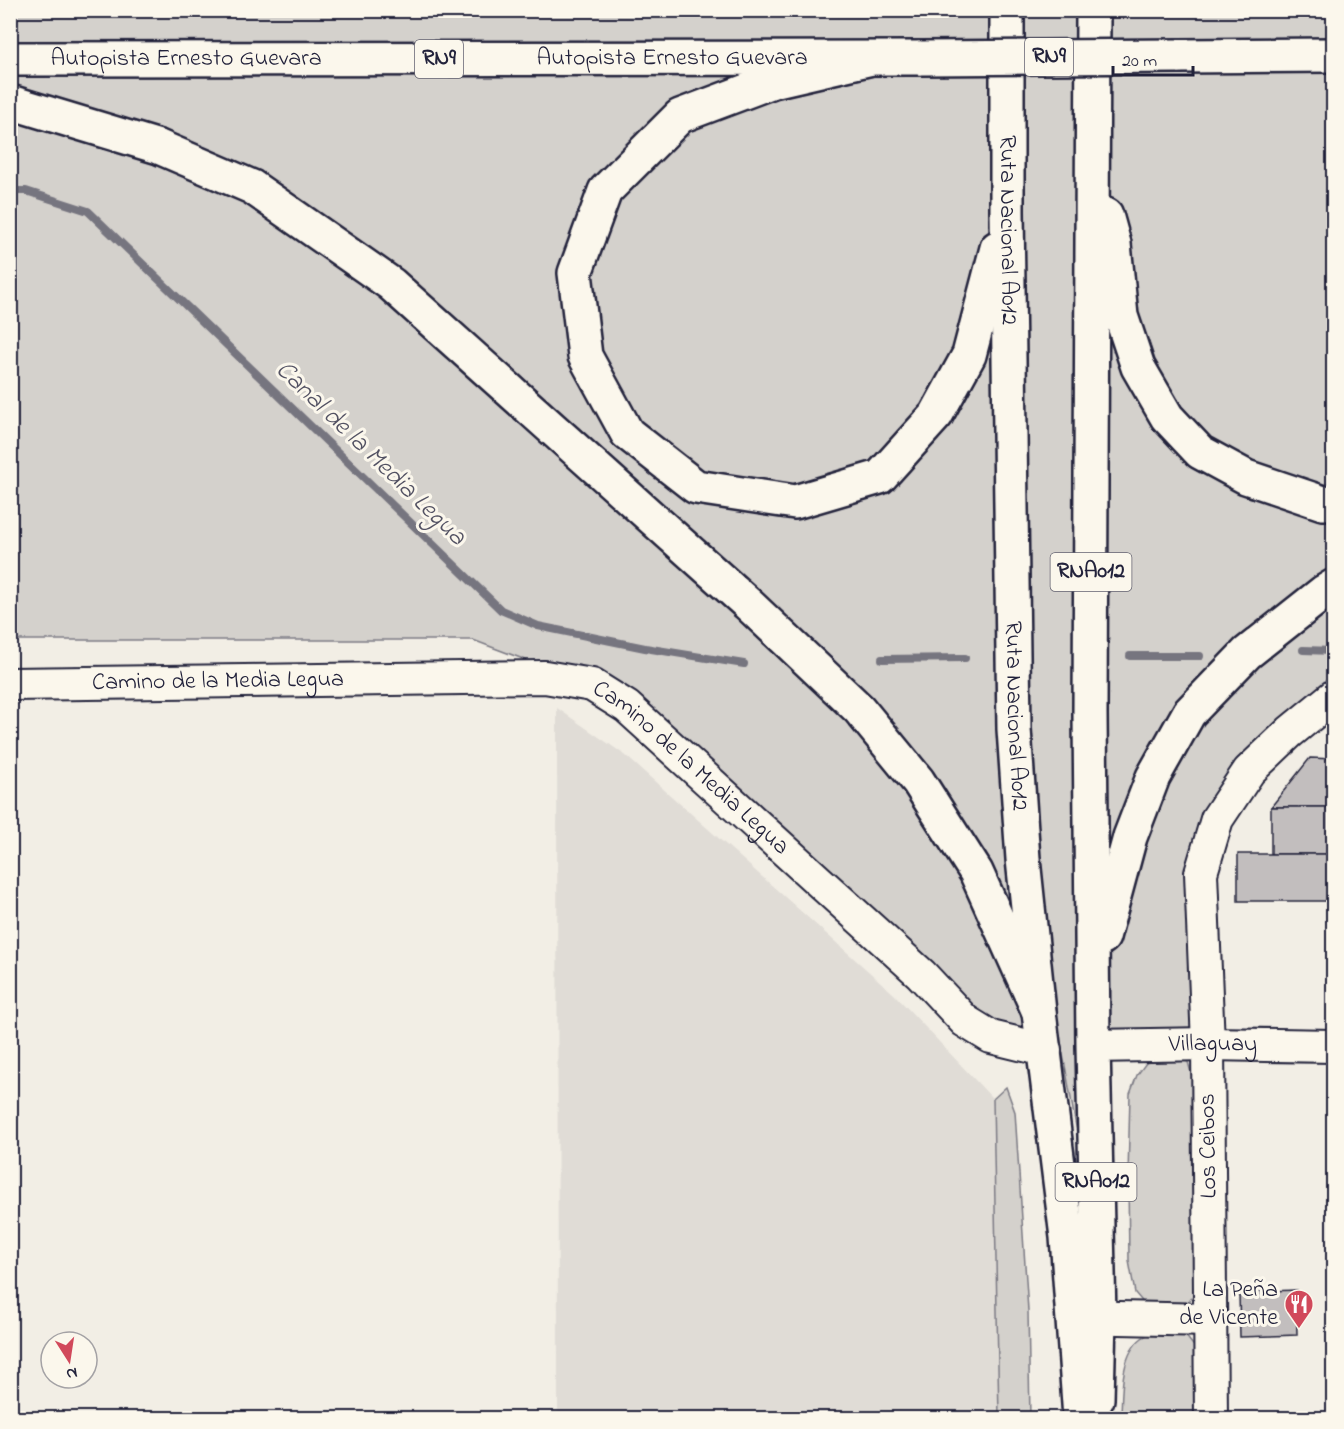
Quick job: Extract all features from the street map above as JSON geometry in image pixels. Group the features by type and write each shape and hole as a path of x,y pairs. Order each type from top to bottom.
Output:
{"highway":[{"name":"Ruta Nacional A012","path":"1007,10 1007,211 1014,729 1023,859 1039,1012 1067,1237 1086,1317 1096,1419"},
{"name":"Ruta Nacional A012","path":"1080,1419 1086,1317 1093,1046 1090,714 1093,10"},
{"path":"1287,55 1334,72"},
{"name":"Autopista Ernesto Guevara","path":"10,59 868,59 1334,55"},
{"path":"868,59 773,81 680,116 605,191 575,273 585,356 627,433 696,487 795,502 880,477 936,415 969,355 1007,211"},
{"path":"10,102 159,147 252,187 382,277 400,292 739,596 859,709 918,781 976,872 1039,1012"},
{"path":"1093,167 1114,244 1121,316 1138,367 1167,417 1200,452 1246,477 1323,503 1334,502"},
{"path":"1093,976 1130,837 1153,777 1189,713 1247,653 1334,586"}],"street":[{"name":"Camino de la Media Legua","path":"10,684 545,677 592,685 627,707 667,743 921,974 965,1021 991,1037 1045,1050"},
{"name":"Los Ceibos","path":"1211,1419 1208,1044 1201,873 1217,819 1249,771 1290,732 1334,696"},
{"name":"Villaguay","path":"1093,1046 1208,1044 1334,1046"},
{"path":"1086,1317 1211,1320"}],"shaded area":[{"path":"11,11 1333,11 1333,696 1217,819 1208,1044 1093,1046 1083,1165 1062,1049 1045,1050 991,1037 592,685 473,640 11,640"},
{"path":"557,708 625,755 894,994 993,1099 999,1418 558,1418"},
{"path":"1160,1056 1188,1062 1193,1080 1195,1293 1184,1309 1147,1307 1135,1293 1129,1261 1130,1094 1137,1075 1146,1063"},
{"path":"1006,1087 1015,1112 1028,1311 1030,1418 999,1418 993,1099"},
{"path":"1169,1329 1186,1336 1199,1353 1199,1418 1121,1418 1122,1386 1130,1354 1142,1338 1151,1333"}],"building":[{"path":"1310,758 1334,759 1334,807 1271,807"},
{"path":"1271,807 1334,807 1334,854 1271,854"},
{"path":"1238,854 1334,854 1334,901 1238,901"},
{"path":"1296,1290 1297,1335 1240,1337 1239,1292"}],"waterway":[{"name":"Canal de la Media Legua","path":"10,191 26,191 88,211 501,610 538,626 645,648 744,664"},
{"name":"Canal de la Media Legua","path":"1303,650 1334,651"},
{"name":"Canal de la Media Legua","path":"1130,656 1200,656"},
{"name":"Canal de la Media Legua","path":"882,659 965,658"}],"place":[{"name":"La Peña de Vicente","path":"1299,1330"}]}
